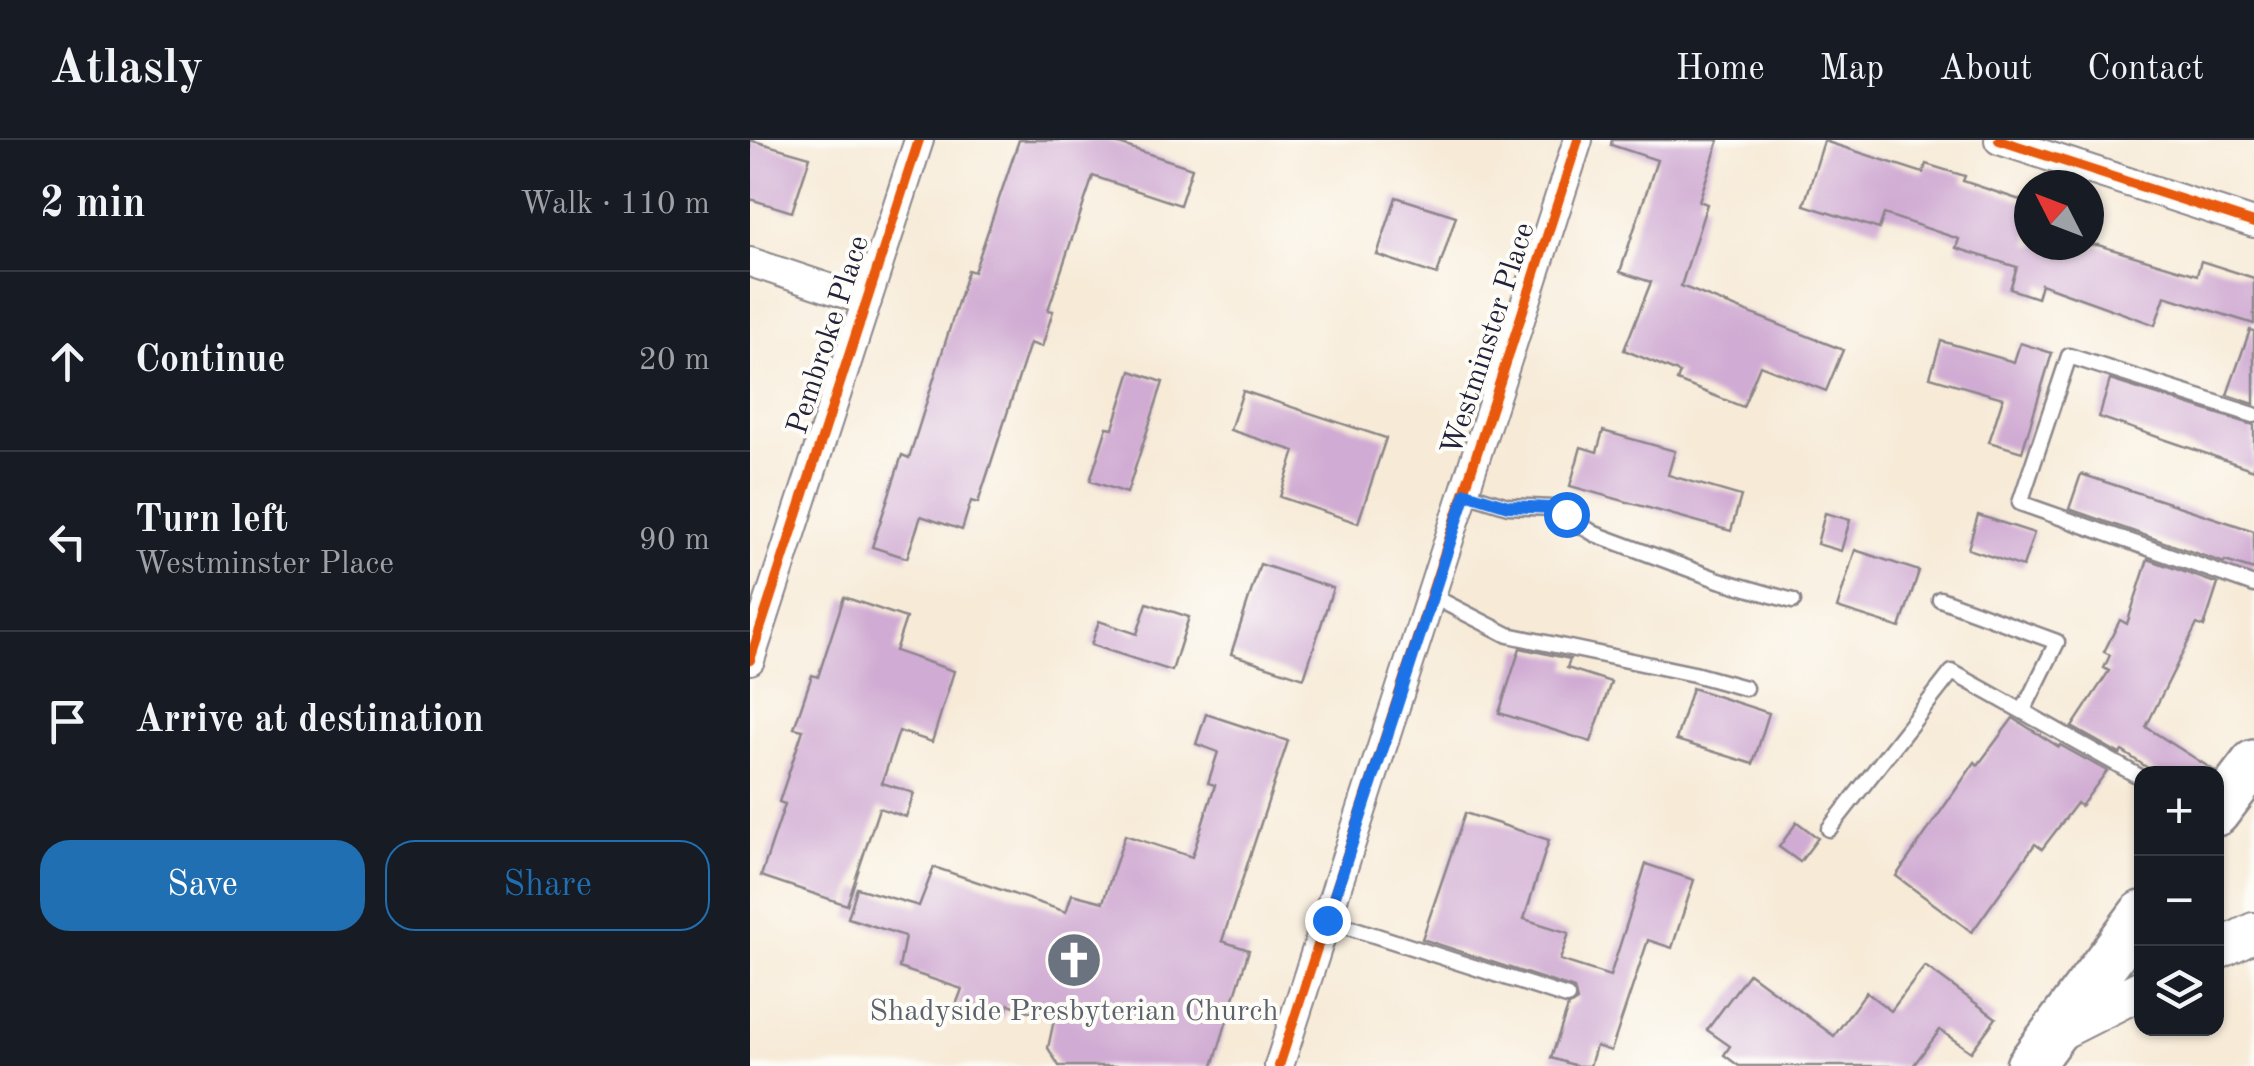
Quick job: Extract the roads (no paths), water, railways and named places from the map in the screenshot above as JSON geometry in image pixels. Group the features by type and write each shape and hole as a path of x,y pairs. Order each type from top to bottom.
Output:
{"highway":[{"path":"2224,802 2254,763"},
{"path":"2041,1050 2134,925"}],"main road":[{"path":"2224,947 2254,932"},
{"path":"2041,1050 2134,994"}],"street":[{"name":"Pembroke Place","path":"750,660 919,140"},
{"name":"Westminster Place","path":"1279,1066 1578,140"},
{"path":"1999,140 2254,222"},
{"path":"750,262 866,301"}],"lane":[{"path":"2254,416 2068,356 2020,503 2254,585"},
{"path":"1466,493 1508,506 1552,508 1595,534 1719,580 1793,601"},
{"path":"1432,596 1508,634 1745,688"},
{"path":"1940,599 2056,642 2023,712"},
{"path":"1829,829 1952,672 2134,774"},
{"path":"1327,920 1567,997"}],"place":[{"name":"Shadyside Presbyterian Church","path":"1074,960"}]}
